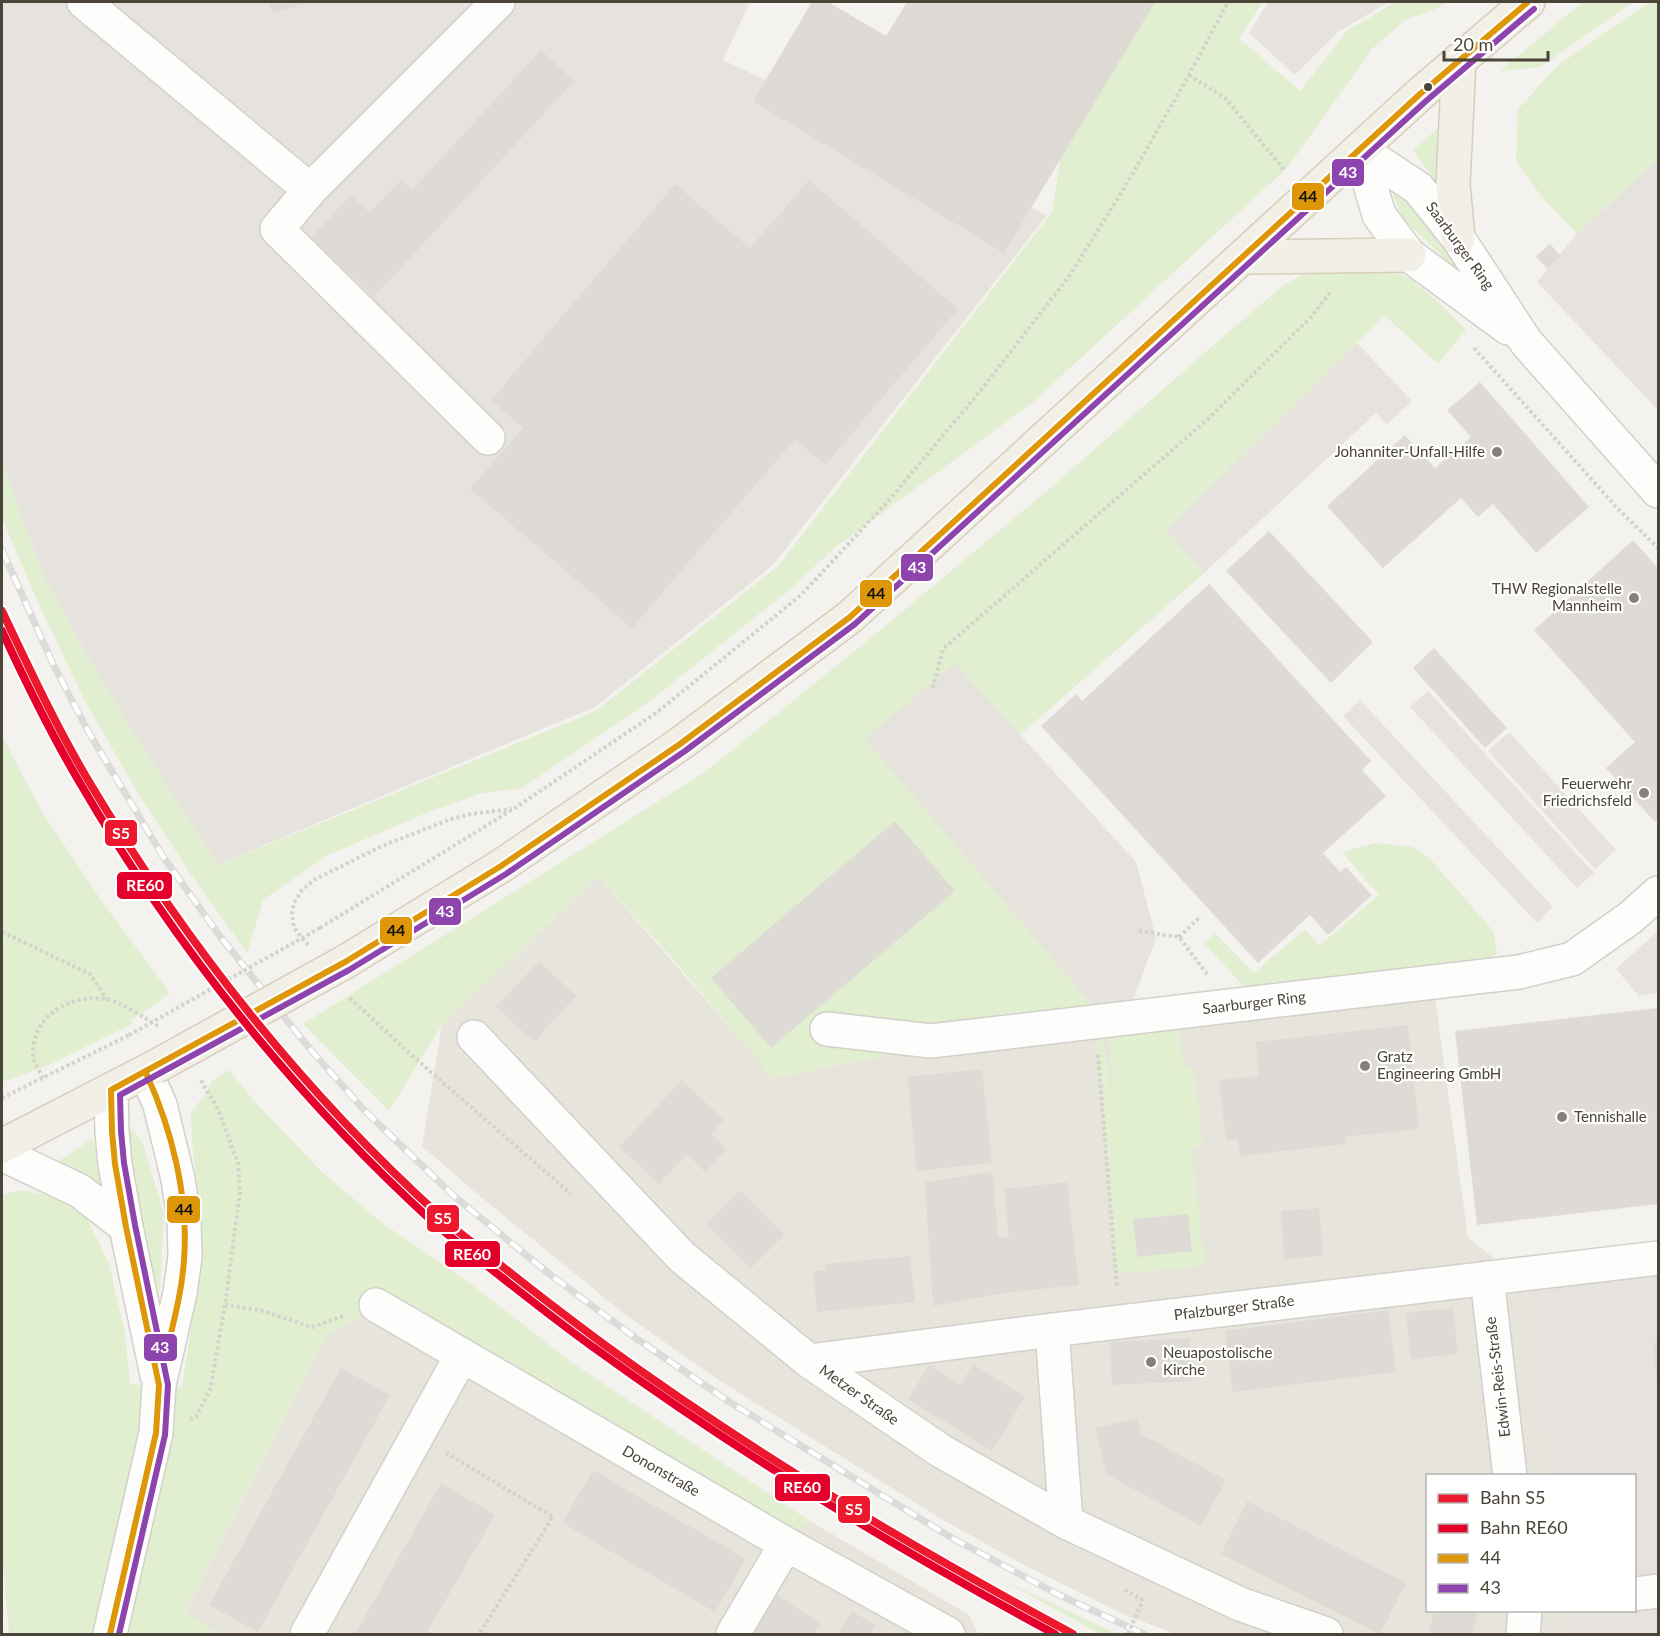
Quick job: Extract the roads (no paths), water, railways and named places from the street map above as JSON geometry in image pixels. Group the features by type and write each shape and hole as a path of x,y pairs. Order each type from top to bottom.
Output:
{"main road":[{"path":"2,1146 150,1070 345,962 501,866 680,744 850,617 1459,60 1528,2"},
{"path":"1458,238 1453,184 1459,60"},
{"path":"1243,257 1409,255"}],"street":[{"path":"84,2 310,190"},
{"path":"488,438 277,229 310,190 498,2"},
{"name":"Saarburger Ring","path":"1360,150 1418,188 1458,238 1526,342 1659,491"},
{"name":"Saarburger Ring","path":"1360,150 1379,215 1409,255 1526,342"},
{"name":"Saarburger Ring","path":"827,1029 931,1041 1519,972 1572,959 1630,918 1659,893"},
{"name":"Metzer Straße","path":"474,1037 682,1257 810,1361 941,1452 1066,1522 1240,1605 1326,1635"},
{"path":"110,1635 156,1433 159,1385 180,1293 185,1257 184,1220 178,1179 150,1070"},
{"path":"111,1090 115,1164 159,1385"},
{"path":"2,1154 80,1191 126,1227"},
{"name":"Pfalzburger Straße","path":"810,1361 1659,1258"},
{"name":"Edwin-Reis-Straße","path":"1487,1278 1510,1474"},
{"name":"Dononstraße","path":"376,1305 786,1545 948,1635"},
{"path":"1052,1330 1066,1522"},
{"path":"307,1635 462,1355"},
{"path":"733,1635 786,1545"},
{"path":"1636,1594 1659,1591"},
{"path":"1523,1635 1525,1612"}],"railway":[{"path":"2,550 53,664 88,731 162,855 219,935 310,1049 364,1110 455,1197 552,1276 637,1339 728,1401 952,1538 1057,1594 1144,1634"}],"rail line":[{"name":"S5","path":"2,611 76,760 164,898 248,1011 293,1065 389,1168 458,1231 573,1321 658,1383 832,1496 952,1567 1073,1634"},
{"name":"RE60","path":"2,631 69,765 156,903 197,960 240,1016 333,1124 434,1223 565,1326 648,1387 705,1425 877,1534 1055,1634"}],"place":[{"name":"Johanniter-Unfall-Hilfe","path":"1497,452"},
{"name":"THW Regionalstelle Mannheim","path":"1634,598"},
{"name":"Feuerwehr Friedrichsfeld","path":"1644,793"},
{"name":"Gratz Engineering GmbH","path":"1365,1066"},
{"name":"Tennishalle","path":"1562,1117"},
{"name":"Neuapostolische Kirche","path":"1151,1362"}]}
